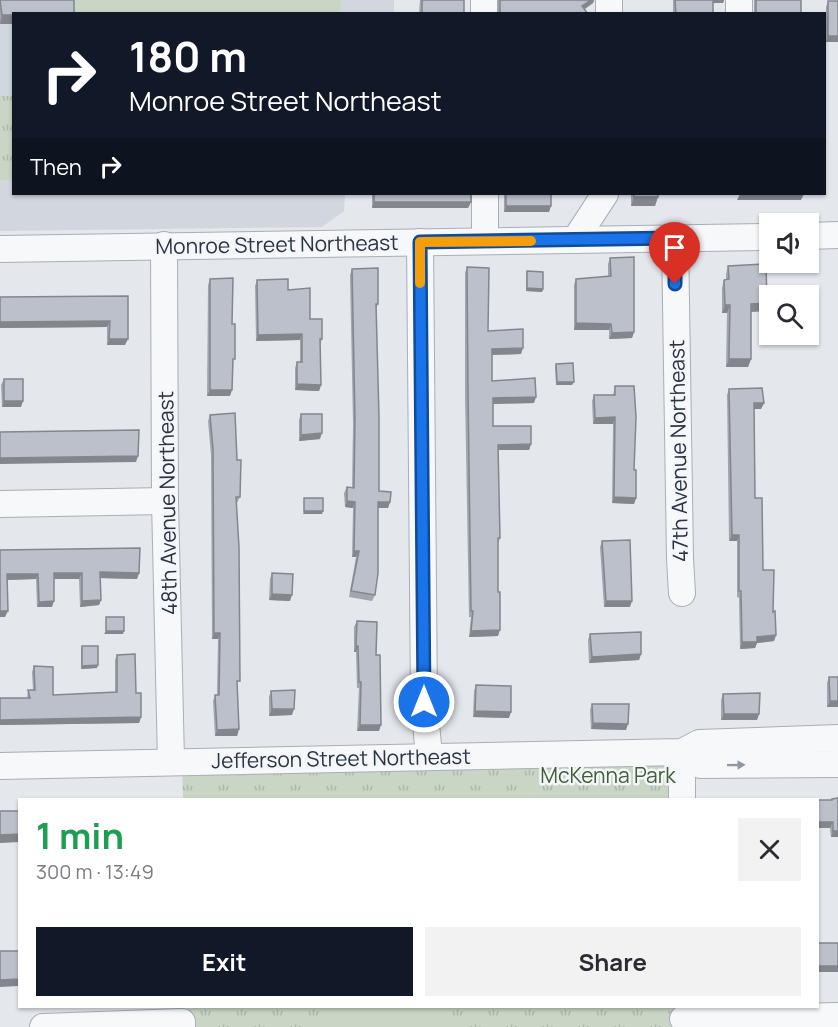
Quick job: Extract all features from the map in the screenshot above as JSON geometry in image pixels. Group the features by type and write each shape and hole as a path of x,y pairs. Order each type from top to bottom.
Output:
{"street":[{"path":"485,195 485,241"},
{"path":"575,240 605,195"},
{"path":"819,236 838,236"},
{"name":"Monroe Street Northeast","path":"0,249 759,237"},
{"name":"47th Avenue Northeast","path":"675,238 682,593"},
{"path":"420,242 424,702 429,756"},
{"name":"48th Avenue Northeast","path":"164,245 165,501 171,761"},
{"path":"0,504 165,501"},
{"name":"Jefferson Street Northeast","path":"0,766 682,752 699,743 838,738"},
{"path":"682,752 682,798"},
{"name":"Jefferson Street Northeast","path":"682,752 699,765 838,764"},
{"path":"683,1017 838,1016"},
{"path":"43,1027 182,1024"}],"shaded area":[{"path":"0,0 394,0 394,12 12,12 12,195 345,195 344,211 322,227 0,231"}],"green space":[{"path":"70,0 341,0 340,12 71,12"},
{"path":"0,96 12,96 12,179 0,180"},
{"name":"McKenna Park","path":"672,748 672,798 183,798 182,762"},
{"path":"187,1008 674,1008 674,1027 188,1027"},
{"path":"325,1008 453,1008 451,1027 326,1027"}],"building":[{"path":"0,0 74,0 74,12 12,12 12,15 2,15"},
{"path":"422,0 464,0 464,12 422,12"},
{"path":"500,0 591,0 582,6 586,12 500,12"},
{"path":"675,0 713,0 713,12 676,12"},
{"path":"756,0 801,0 801,12 756,12"},
{"path":"828,1 838,1 838,36 828,36"},
{"path":"374,195 471,195 471,202 374,202"},
{"path":"506,195 551,195 551,206 506,206"},
{"path":"634,195 658,195 658,197 634,197"},
{"path":"634,257 634,332 612,333 611,324 576,323 576,279 611,276 610,258"},
{"path":"759,264 759,273 766,273 767,285 759,285 759,304 751,304 751,359 729,359 730,305 725,305 724,280 729,279 728,266"},
{"path":"467,267 489,268 488,331 523,329 523,348 492,349 492,381 535,378 536,397 493,398 493,426 531,426 531,444 498,445 500,630 471,631 473,611 471,611"},
{"path":"378,268 378,304 376,304 379,491 391,492 390,502 378,502 378,573 375,595 351,591 359,551 354,551 355,502 347,501 347,487 354,488 352,269"},
{"path":"527,271 543,272 543,289 527,288"},
{"path":"233,278 232,324 235,324 235,359 233,359 232,390 210,390 210,279"},
{"path":"288,279 288,290 310,288 310,319 322,319 321,385 297,384 297,362 302,362 302,334 258,335 257,280"},
{"path":"128,296 128,339 109,339 110,321 0,322 0,297"},
{"path":"573,363 574,382 557,382 556,364"},
{"path":"4,379 23,379 23,401 4,401"},
{"path":"615,386 634,386 636,498 614,497 615,417 595,418 594,395 615,395"},
{"path":"762,388 764,403 754,403 755,498 762,498 763,570 774,570 773,612 775,611 776,635 757,637 757,642 742,642 739,535 732,535 729,389"},
{"path":"235,413 237,460 241,460 240,497 236,497 239,547 240,681 237,681 239,729 217,730 215,695 219,695 220,633 214,633 213,449 210,415"},
{"path":"301,414 322,414 322,433 301,435"},
{"path":"139,430 138,456 0,458 0,432"},
{"path":"304,498 323,498 323,511 304,511"},
{"path":"630,540 632,601 606,601 602,541"},
{"path":"140,548 139,573 100,572 101,600 82,601 82,573 54,573 54,601 39,602 38,574 7,574 8,611 0,611 0,550"},
{"path":"272,573 293,574 292,595 272,594"},
{"path":"106,617 124,617 124,631 106,631"},
{"path":"357,621 377,622 376,655 380,655 381,725 360,725 361,682 359,682 358,646 356,646"},
{"path":"641,632 641,654 592,657 590,634"},
{"path":"82,646 98,646 98,665 82,666"},
{"path":"135,654 136,693 141,693 141,717 0,720 0,698 30,698 28,690 35,690 34,666 53,667 53,695 117,692 117,655"},
{"path":"829,677 838,677 838,701 830,701"},
{"path":"476,685 511,686 511,712 475,711"},
{"path":"295,690 294,709 272,709 271,691"},
{"path":"760,693 759,714 724,714 723,694"},
{"path":"592,704 629,704 628,724 593,723"},
{"path":"838,798 838,831 833,831 833,822 819,822 819,800"},
{"path":"0,811 18,811 18,834 0,835"},
{"path":"819,943 838,943 838,966 819,966"},
{"path":"0,951 18,951 18,979 0,980"}],"slow traffic":[{"path":"420,283 420,242 531,241"}],"route":[{"path":"424,702 420,242 675,238 675,284"}]}
